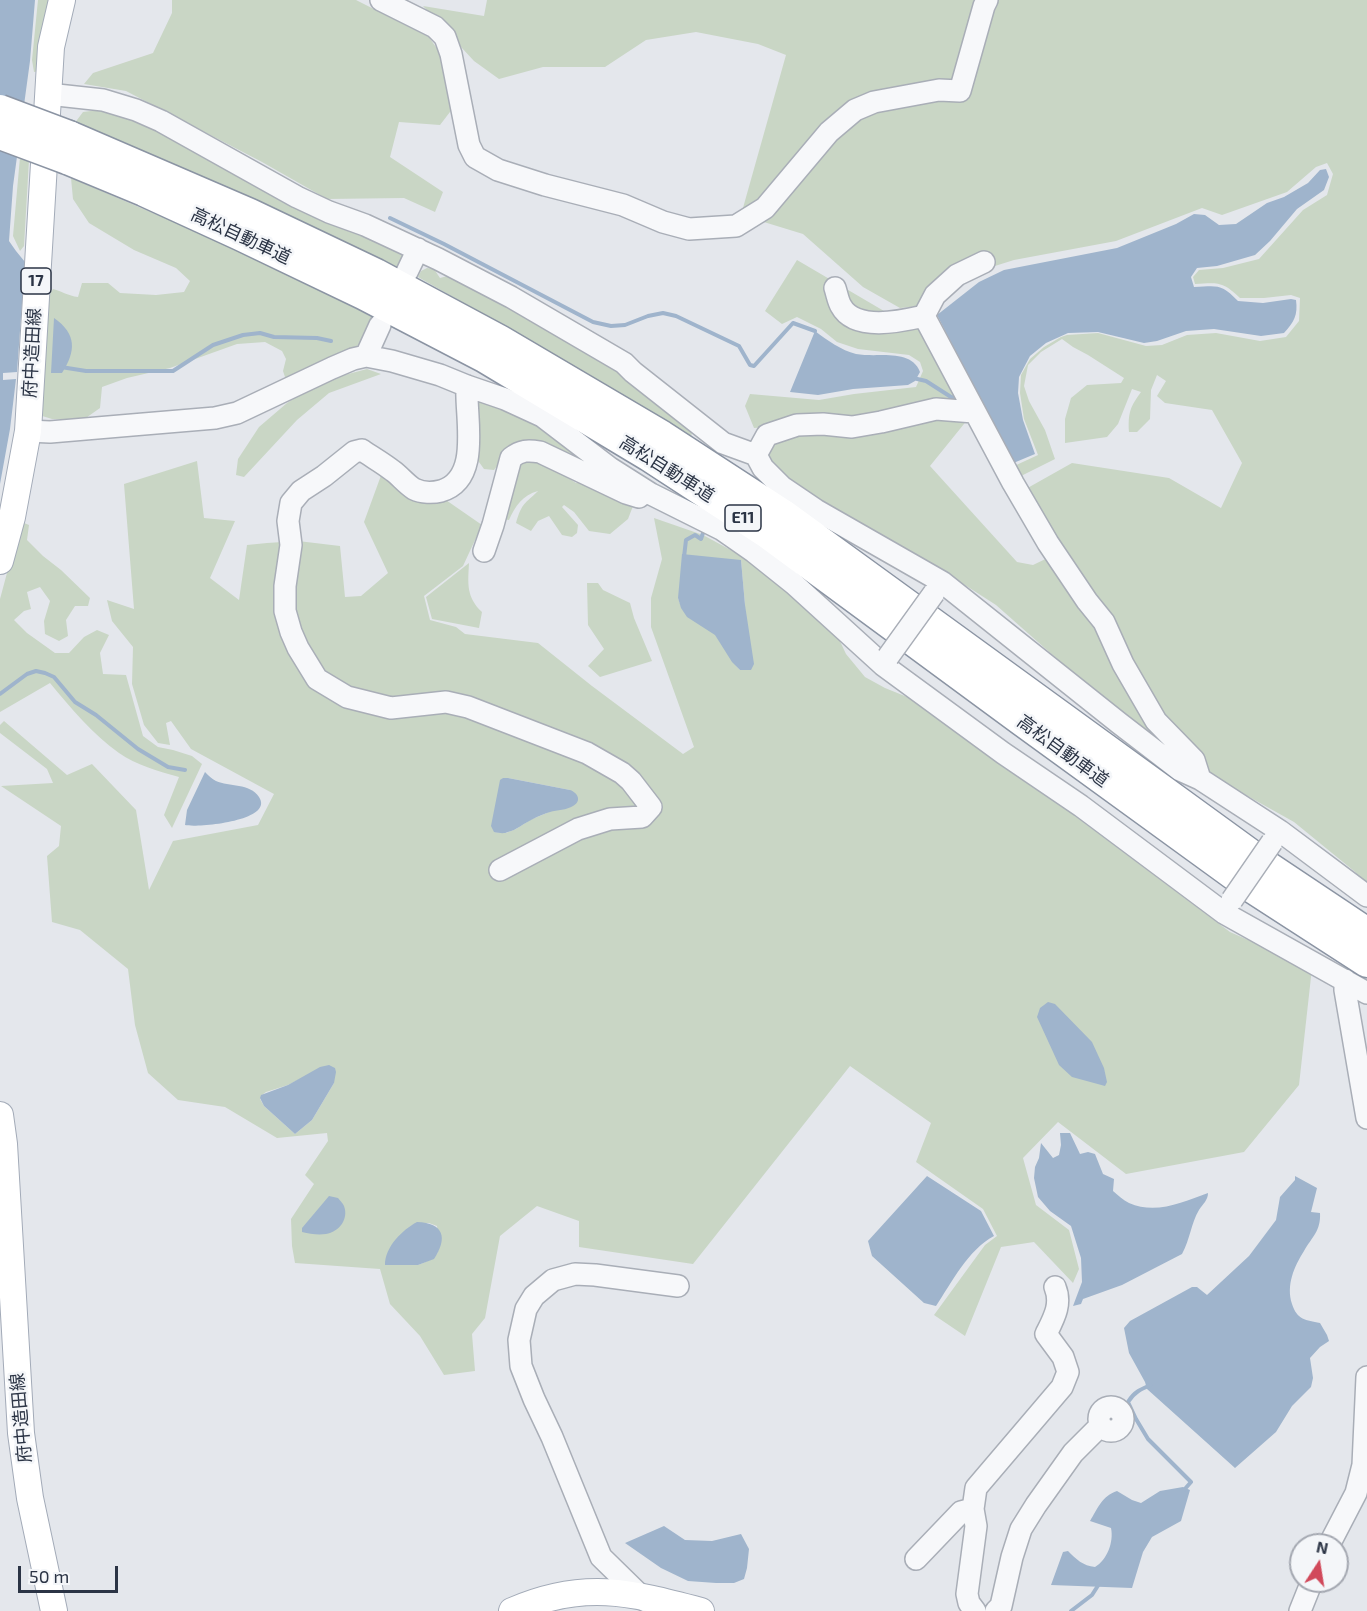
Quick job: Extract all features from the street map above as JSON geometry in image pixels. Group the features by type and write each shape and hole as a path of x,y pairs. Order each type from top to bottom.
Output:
{"highway":[{"name":"高松自動車道","path":"0,110 144,191 363,294 484,357 649,456 767,533 1251,887 1356,971"},
{"name":"高松自動車道","path":"0,134 68,148 250,214 376,274 499,340 662,436 782,514 1265,865 1367,933"}],"main road":[{"name":"府中造田線","path":"0,561 12,517 28,431 51,47 62,0"},
{"name":"府中造田線","path":"0,1115 4,1144 22,1444 30,1498 54,1611"},
{"path":"512,1611 532,1602 559,1596 608,1591 647,1602 701,1611"}],"street":[{"path":"381,0 435,27 445,38 451,54 469,145 475,157 498,170 622,205 663,222 689,229 736,226 765,208 829,132 855,110 874,102 939,90 960,91 987,0"},
{"path":"48,94 103,100 136,110 297,197 418,249 511,297 624,363 723,443 756,455 763,468 782,487 938,587 1180,770 1200,779 1276,836 1367,896"},
{"path":"407,272 418,249"},
{"path":"835,288 841,308 854,319 875,323 895,323 924,316 935,295 957,275 984,262"},
{"path":"924,316 1013,483 1048,543 1104,622 1123,664 1156,721 1194,760 1200,779"},
{"path":"366,356 380,325"},
{"path":"28,431 50,432 168,422 237,413 353,359 366,356 440,375 466,387 505,399 542,416 610,468 654,495 721,529 754,552 885,661 1004,753 1228,907 1356,971 1367,993"},
{"path":"466,387 469,448 462,474 454,484 432,493 416,490 362,450 354,452 301,491 291,503 288,521 291,545 285,586 285,611 298,648 317,679 347,697 391,708 446,702 468,707 587,753 622,773 651,807 642,816 610,819 578,829 500,870"},
{"path":"756,455 767,435 797,425 823,424 852,427 969,400"},
{"path":"484,551 511,458 517,452 528,450 540,452 626,493 651,501 654,495"},
{"path":"885,661 938,587"},
{"path":"1228,907 1276,836"},
{"path":"1356,971 1345,990 1367,1118"},
{"path":"647,1602 601,1557 521,1366 519,1340 526,1309 534,1296 553,1280 575,1274 678,1286"},
{"path":"975,1611 969,1604 967,1594 976,1526 973,1509 976,1488 1062,1387 1068,1372 1063,1357 1046,1334 1057,1312 1058,1294 1055,1287"},
{"path":"1335,1533 1356,1493 1363,1465 1367,1377"},
{"path":"996,1611 1001,1606 1012,1557 1022,1529 1073,1453 1100,1426"},
{"path":"915,1559 961,1512 973,1509"},
{"path":"1300,1611 1307,1593"}],"green space":[{"path":"38,0 51,0 39,71 34,72 32,60"},
{"path":"172,0 356,0 429,37 440,53 453,108 440,125 399,122 390,157 443,192 435,212 404,198 327,199 262,162 126,91 84,84 93,73 153,53 172,13"},
{"path":"487,0 1367,0 1367,884 1294,822 1235,789 1107,703 996,605 926,560 845,516 791,482 764,453 781,437 940,416 968,419 930,466 1017,562 1033,565 1060,552 1024,490 1072,463 1169,478 1221,508 1242,463 1212,410 1165,403 1157,396 1166,381 1157,375 1151,390 1150,419 1137,432 1129,432 1130,410 1141,392 1132,389 1118,424 1107,437 1065,443 1065,419 1071,398 1087,385 1121,383 1124,378 1062,339 1041,352 1028,365 1024,386 1029,401 1045,430 1055,459 1019,477 1012,467 1038,455 1024,419 1020,393 1021,375 1030,359 1044,347 1067,335 1098,333 1146,346 1162,345 1187,335 1216,333 1260,341 1286,337 1299,321 1300,298 1291,295 1240,298 1229,288 1219,284 1195,284 1193,277 1199,270 1223,268 1259,259 1303,210 1327,195 1333,174 1327,163 1316,167 1287,192 1222,215 1202,208 1116,241 1014,260 979,271 939,304 900,308 863,287 803,234 741,215 786,55 758,44 696,32 646,40 605,67 543,67 499,79 474,61 423,6 484,16"},
{"path":"106,109 129,112 401,247 404,257 399,269 256,201 74,124 83,112"},
{"path":"20,157 29,160 24,246 20,251 13,236"},
{"path":"71,178 282,270 374,318 355,350 286,380 283,371 286,359 282,351 265,342 237,344 170,368 127,378 102,387 100,408 83,420 52,419 39,415 42,307 53,289 78,297 82,283 108,283 120,293 156,295 184,292 190,281 176,268 134,250 89,223 73,199"},
{"path":"797,260 901,321 921,322 964,406 856,421 754,428 745,406 750,394 819,400 916,387 923,371 920,362 909,355 858,349 837,342 821,329 797,317 782,324 765,311"},
{"path":"427,268 434,269 440,278 451,275 626,373 692,431 691,439 602,382 418,277 421,271"},
{"path":"367,369 381,374 329,393 297,420 244,477 236,475 238,459 259,427 287,403 322,381"},
{"path":"470,397 513,408 637,491 555,452 506,455 494,470 484,469 474,455"},
{"path":"532,454 576,483 589,482 623,498 633,506 628,519 610,534 589,531 574,512 564,505 562,507 578,525 577,533 572,537 562,535 549,516 538,521 531,531 516,523 522,507 538,491 528,495 520,502 509,520 502,519 512,467"},
{"path":"197,461 204,518 235,521 210,578 239,600 247,545 298,541 340,546 345,597 361,596 388,573 364,522 383,470 443,498 482,525 463,566 424,596 430,620 456,627 465,634 538,643 683,754 694,747 651,627 651,598 662,559 654,518 703,535 751,561 780,583 838,637 846,654 865,677 922,703 1230,932 1312,968 1299,1085 1244,1152 1126,1174 1058,1122 1023,1158 1036,1205 1069,1230 1079,1269 1073,1283 1034,1242 1001,1247 965,1336 934,1315 985,1245 997,1236 983,1209 916,1162 931,1123 850,1066 693,1264 579,1247 579,1221 537,1206 500,1236 485,1318 472,1334 475,1371 444,1375 420,1336 390,1304 380,1269 295,1263 291,1219 314,1184 305,1175 328,1141 327,1133 277,1138 225,1107 178,1100 148,1073 135,1025 128,969 80,930 52,922 47,856 59,846 61,826 1,786 53,783 47,769 0,733 0,725 4,721 67,775 92,764 136,810 149,890 173,841 258,825 274,794 191,749 171,721 166,723 170,745 158,743 144,725 132,684 133,647 112,621 107,600 134,609 124,484","holes":["741,560 745,605 740,670 715,634 689,617 681,607 678,598","503,778 570,790 549,812 506,833 494,832","304,1077 334,1083 312,1120 295,1134 264,1106 260,1099 266,1092","417,1223 429,1223 437,1226 438,1252 418,1265"]},
{"path":"24,523 29,525 27,540 90,598 88,606 75,606 66,620 68,636 59,641 45,634 44,621 50,601 40,587 27,592 31,609 24,611 14,620 27,633 55,653 69,653 84,637 97,630 109,635 100,653 103,674 126,675 143,736 158,747 192,756 202,764 172,828 164,815 179,777 140,764 109,746 50,683 0,712 0,599 18,532"},
{"path":"469,563 468,583 471,595 482,612 479,628 432,619 426,597"},
{"path":"587,583 598,583 603,590 630,603 652,661 600,677 588,666 604,649 588,625"}],"water":[{"path":"0,0 35,0 30,61 13,186 9,241 25,262 17,372 3,373 3,380 16,379 0,484"},
{"path":"1326,169 1329,177 1324,190 1297,209 1255,255 1217,266 1197,268 1191,277 1194,287 1223,288 1238,301 1263,303 1296,300 1294,318 1284,333 1261,336 1214,329 1186,331 1144,343 1098,332 1068,333 1046,343 1030,356 1019,377 1018,393 1023,420 1035,454 1011,464 937,315 979,282 1004,270 1117,248 1176,224 1194,214 1205,215 1219,225 1236,224 1267,203 1284,197 1308,183 1320,170"},
{"path":"54,318 67,330 72,343 70,357 62,373 51,373"},
{"path":"815,331 835,345 856,354 901,357 909,360 916,364 920,372 915,381 908,385 853,389 818,395 790,392"},
{"path":"682,554 741,560 754,664 751,670 740,670 732,662 715,635 687,617 681,608 678,598"},
{"path":"205,772 221,783 250,789 259,797 261,805 256,812 232,821 218,824 185,825 187,810"},
{"path":"503,778 570,790 577,795 578,800 573,806 539,816 511,831 494,832 491,826 500,780"},
{"path":"1048,1002 1055,1004 1092,1042 1104,1068 1107,1082 1105,1086 1072,1077 1059,1065 1037,1017 1040,1008"},
{"path":"329,1065 335,1068 334,1083 312,1120 295,1134 264,1106 261,1095 288,1085 320,1067"},
{"path":"1060,1133 1070,1133 1080,1154 1088,1152 1095,1154 1103,1174 1114,1179 1113,1191 1129,1203 1149,1208 1169,1206 1208,1193 1196,1215 1182,1254 1122,1285 1083,1299 1081,1304 1073,1306 1082,1282 1081,1258 1071,1226 1050,1211 1038,1197 1034,1178 1041,1143 1053,1158 1059,1155"},
{"path":"927,1176 981,1211 994,1236 968,1258 936,1306 924,1303 872,1256 868,1241"},
{"path":"1295,1176 1317,1188 1311,1212 1320,1213 1320,1219 1315,1234 1294,1270 1290,1297 1299,1316 1320,1323 1329,1341 1310,1358 1313,1378 1311,1387 1292,1406 1276,1432 1235,1468 1147,1389 1129,1353 1124,1328 1130,1321 1192,1287 1197,1287 1207,1295 1249,1256 1276,1220 1280,1197 1295,1180"},
{"path":"329,1196 338,1198 344,1205 345,1216 339,1228 326,1234 302,1232 302,1228"},
{"path":"417,1222 433,1225 441,1233 441,1244 434,1259 418,1265 385,1265 388,1252 395,1240"},
{"path":"1183,1487 1190,1490 1181,1521 1152,1537 1143,1552 1132,1588 1051,1585 1063,1552 1068,1551 1083,1564 1095,1567 1106,1555 1110,1545 1111,1528 1090,1521 1101,1503 1112,1493 1117,1491 1141,1503 1160,1491"},
{"path":"664,1526 685,1540 712,1541 741,1534 749,1549 744,1579 734,1583 688,1581 661,1568 625,1543"}],"waterway":[{"path":"390,218 593,322 611,326 625,325 663,313 676,316 739,346 750,365 754,366 793,323 815,331"},
{"path":"61,367 86,371 173,371 213,345 243,335 260,333 274,337 317,338 331,341"},
{"path":"913,378 926,381 951,397 958,398"},
{"path":"684,557 686,540 695,535 701,539 705,527"},
{"path":"0,694 27,674 36,671 45,673 54,677 75,702 96,715 138,749 168,767 185,770"},
{"path":"1151,1385 1138,1391 1128,1402 1148,1439 1191,1482 1184,1490"},
{"path":"1071,1611 1092,1595 1099,1584"}]}
